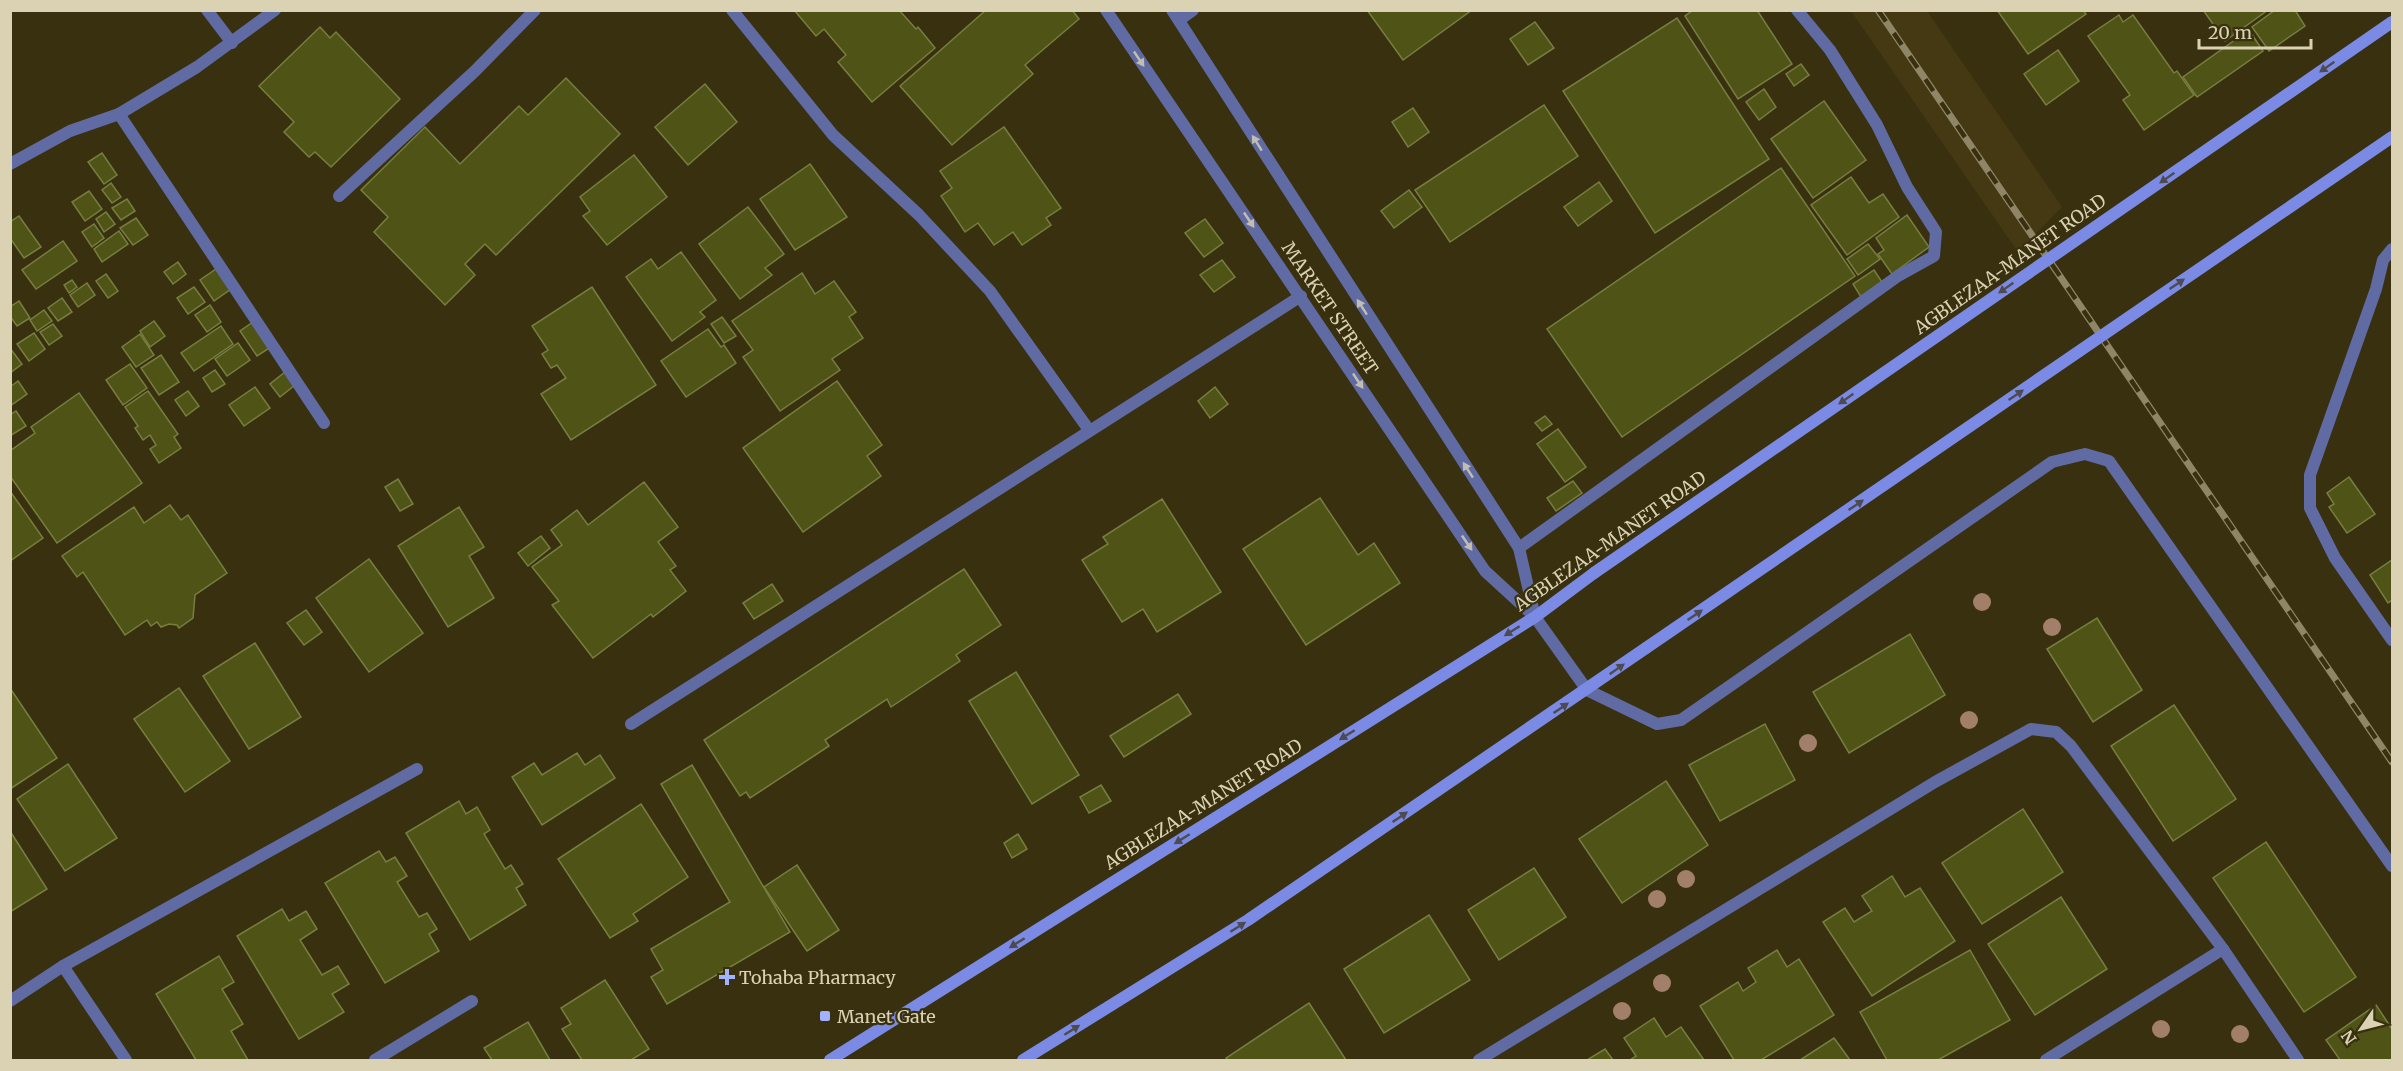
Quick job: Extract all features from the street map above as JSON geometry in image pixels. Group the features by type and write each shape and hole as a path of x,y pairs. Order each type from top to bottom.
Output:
{"main road":[{"name":"AGBLEZAA-MANET ROAD","path":"830,1060 1535,617 1594,573 2392,22"},
{"path":"1023,1060 1248,920 2392,137"}],"street":[{"path":"207,10 232,43"},
{"path":"10,164 70,130 119,114 232,43 275,10"},
{"path":"339,196 475,71 535,10"},
{"path":"732,10 833,135 919,215 990,291 1089,430"},
{"name":"MARKET STREET","path":"1106,10 1485,571 1535,617 1587,690"},
{"path":"1176,15 1193,10"},
{"path":"1519,548 1898,276 1934,256 1936,231 1907,187 1877,125 1830,50 1797,10"},
{"name":"MARKET STREET","path":"1176,15 1519,548 1535,617"},
{"path":"119,114 324,423"},
{"path":"2392,249 2383,260 2376,289 2310,475 2310,508 2335,558 2392,640"},
{"path":"632,724 1301,296"},
{"path":"1587,690 1657,724 1682,720 2052,462 2085,454 2109,461 2392,866"},
{"path":"1479,1060 1935,782 2031,729 2056,732 2072,746 2223,949 2298,1060"},
{"path":"10,1001 63,966 417,770"},
{"path":"2046,1060 2223,949"},
{"path":"63,966 126,1060"},
{"path":"375,1060 472,1001"}],"shaded area":[{"path":"1851,11 1927,11 2062,207 2018,252"}],"building":[{"path":"794,10 899,10 916,29 918,27 935,48 872,102 838,62 846,55 824,29 816,36"},
{"path":"986,10 1072,10 1079,19 1025,65 1033,74 952,145 900,86"},
{"path":"1367,10 1472,10 1403,60"},
{"path":"1693,10 1757,10 1792,64 1738,99 1685,16"},
{"path":"1997,10 2083,10 2086,14 2028,54"},
{"path":"2203,10 2268,10 2225,41"},
{"path":"2275,10 2295,10 2305,26 2269,51 2252,27"},
{"path":"2119,15 2123,22 2133,15 2174,73 2177,71 2194,95 2144,130 2123,100 2130,95 2088,36"},
{"path":"1677,18 1769,159 1655,233 1563,91"},
{"path":"1535,22 1554,48 1528,65 1510,39"},
{"path":"320,27 330,38 336,32 400,99 331,167 315,152 309,157 284,132 294,122 259,86"},
{"path":"2249,30 2263,51 2197,97 2183,77"},
{"path":"2058,50 2079,81 2046,105 2024,74"},
{"path":"1801,64 1809,75 1794,86 1786,74"},
{"path":"566,78 620,134 496,255 485,244 465,264 475,275 445,305 374,232 388,217 361,190 425,127 460,164 519,106 528,115"},
{"path":"705,84 737,122 688,165 655,127"},
{"path":"1764,89 1776,107 1759,120 1746,102"},
{"path":"1824,101 1866,160 1813,198 1771,139"},
{"path":"1544,105 1578,156 1450,242 1415,190"},
{"path":"1413,108 1429,132 1408,147 1392,122"},
{"path":"1004,127 1061,208 1046,218 1051,225 1022,245 1013,232 994,245 978,223 965,232 941,196 952,188 940,171"},
{"path":"102,153 117,175 104,184 88,162"},
{"path":"634,155 667,197 607,245 583,216 590,211 580,197"},
{"path":"810,164 847,217 795,250 760,199"},
{"path":"1781,168 1855,276 1622,437 1547,329"},
{"path":"1851,177 1869,203 1883,194 1899,217 1847,255 1811,205"},
{"path":"1599,182 1612,201 1578,226 1564,207"},
{"path":"111,183 121,197 112,203 102,190"},
{"path":"1409,190 1422,207 1394,228 1381,211"},
{"path":"89,191 102,209 85,221 72,202"},
{"path":"127,199 135,211 121,220 112,208"},
{"path":"748,207 784,254 765,268 772,275 740,299 699,244"},
{"path":"106,212 115,224 104,232 96,219"},
{"path":"1907,215 1929,247 1892,274 1878,254 1884,250 1876,238"},
{"path":"19,216 41,247 24,258 10,238 10,222"},
{"path":"136,218 148,235 133,245 120,228"},
{"path":"1205,219 1223,243 1204,257 1185,233"},
{"path":"94,224 104,238 92,247 82,232"},
{"path":"119,231 128,244 102,262 94,249"},
{"path":"63,241 77,261 36,289 22,270"},
{"path":"1868,244 1880,259 1858,275 1847,259"},
{"path":"681,252 716,300 700,312 705,317 672,341 626,277 651,259 658,269"},
{"path":"1222,260 1235,277 1214,292 1200,275"},
{"path":"178,262 186,274 173,284 164,272"},
{"path":"216,269 231,289 214,301 200,280"},
{"path":"1874,270 1882,282 1861,297 1853,284"},
{"path":"802,273 815,294 834,281 856,312 849,317 863,338 832,359 840,370 780,411 743,357 753,350 732,321"},
{"path":"106,274 118,291 108,298 96,281"},
{"path":"72,280 77,287 69,293 64,285"},
{"path":"87,283 95,295 78,307 70,295"},
{"path":"194,287 205,302 188,314 177,298"},
{"path":"592,287 656,385 571,440 541,394 566,378 557,365 551,368 542,354 548,350 532,326"},
{"path":"62,298 72,312 58,321 48,308"},
{"path":"19,301 30,318 17,326 10,316 10,307"},
{"path":"210,305 221,322 207,332 195,315"},
{"path":"44,310 52,321 37,331 30,320"},
{"path":"722,317 736,336 724,343 711,324"},
{"path":"154,321 165,336 150,347 140,331"},
{"path":"253,322 271,347 257,356 240,331"},
{"path":"53,324 62,336 49,345 40,332"},
{"path":"221,326 233,344 194,371 181,353"},
{"path":"708,329 721,347 724,345 736,363 686,397 661,361"},
{"path":"34,333 45,349 29,361 17,344"},
{"path":"140,334 154,355 136,367 122,347"},
{"path":"238,343 250,360 227,376 215,359"},
{"path":"10,348 22,364 10,373"},
{"path":"161,355 179,382 159,395 141,368"},
{"path":"130,364 147,388 123,405 106,380"},
{"path":"215,370 225,384 212,392 203,378"},
{"path":"285,372 295,385 280,397 270,384"},
{"path":"18,381 27,394 10,406 10,387"},
{"path":"837,381 882,445 867,456 881,476 803,532 743,448"},
{"path":"255,387 270,408 244,426 229,405"},
{"path":"1215,387 1228,404 1210,418 1198,401"},
{"path":"148,391 178,434 174,437 181,448 159,463 150,449 156,445 150,435 143,440 135,428 138,426 125,407"},
{"path":"188,391 199,406 186,416 175,400"},
{"path":"79,393 142,483 57,543 10,476 10,451 35,433 31,427"},
{"path":"16,411 26,426 10,436 10,415"},
{"path":"1545,416 1552,424 1542,431 1535,423"},
{"path":"1558,429 1586,467 1565,482 1537,444"},
{"path":"2349,477 2375,514 2347,533 2329,507 2334,504 2327,493"},
{"path":"398,479 413,504 400,511 385,487"},
{"path":"1573,481 1582,493 1556,511 1547,498"},
{"path":"644,482 678,527 658,542 676,566 670,570 686,591 653,617 651,614 593,658 552,605 559,601 532,567 562,545 551,530 577,510 588,525"},
{"path":"10,491 43,538 10,561"},
{"path":"1320,498 1358,555 1374,543 1400,583 1306,645 1243,549"},
{"path":"1162,499 1221,592 1157,632 1143,609 1122,622 1082,560 1108,544 1103,537"},
{"path":"170,505 181,520 188,515 227,573 195,595 193,618 179,628 177,625 169,624 161,627 157,622 151,626 147,620 125,635 83,572 77,577 62,556 134,507 144,523"},
{"path":"459,507 484,547 469,556 494,598 448,627 398,546"},
{"path":"541,536 550,548 528,566 518,553"},
{"path":"369,559 423,633 369,672 316,598"},
{"path":"2392,560 2392,600 2388,603 2370,575"},
{"path":"964,569 1001,625 956,655 960,661 891,707 887,699 825,740 829,746 750,798 746,792 740,796 704,740"},
{"path":"772,584 783,601 754,619 743,603"},
{"path":"306,610 322,632 304,645 287,623"},
{"path":"2097,618 2142,690 2093,722 2047,649"},
{"path":"1910,634 1945,695 1849,753 1813,692"},
{"path":"255,643 301,717 249,749 203,676"},
{"path":"1016,672 1079,775 1032,804 969,701"},
{"path":"10,688 57,758 10,789"},
{"path":"179,688 230,761 185,792 134,719"},
{"path":"1178,694 1191,714 1124,757 1110,736"},
{"path":"2174,705 2236,799 2173,841 2111,746"},
{"path":"1765,724 1795,780 1720,821 1689,765"},
{"path":"577,753 585,765 600,755 615,778 542,825 512,777 534,763 542,775"},
{"path":"68,764 117,838 65,871 17,799"},
{"path":"692,765 790,932 667,1004 651,977 663,970 651,949 730,902 661,784"},
{"path":"1666,781 1708,845 1622,903 1579,839"},
{"path":"1101,785 1111,801 1089,813 1080,797"},
{"path":"459,801 466,814 477,807 490,830 484,834 505,869 511,865 523,884 516,888 526,905 470,940 406,833"},
{"path":"641,804 688,877 633,914 638,921 610,938 558,859"},
{"path":"2023,809 2063,872 1982,924 1942,863"},
{"path":"10,831 47,889 10,912"},
{"path":"1018,834 1027,849 1012,858 1004,843"},
{"path":"2266,842 2356,977 2304,1012 2213,878"},
{"path":"379,851 386,862 395,857 407,876 397,882 419,917 427,913 437,929 429,934 439,951 385,983 325,883"},
{"path":"797,865 839,930 807,951 764,887"},
{"path":"1534,868 1566,917 1499,960 1468,910"},
{"path":"1892,876 1905,897 1920,888 1955,941 1872,996 1823,922 1845,908 1854,922 1872,911 1862,896"},
{"path":"2061,897 2107,969 2035,1015 1988,944"},
{"path":"282,909 289,921 306,911 317,929 300,940 322,975 338,966 349,984 332,994 344,1012 299,1039 237,936"},
{"path":"1429,915 1470,980 1384,1033 1344,969"},
{"path":"1777,950 1787,967 1799,959 1834,1015 1761,1060 1734,1060 1700,1006 1738,982 1743,991 1756,982 1748,968"},
{"path":"1970,950 2010,1020 1938,1060 1887,1060 1860,1012"},
{"path":"219,956 234,982 222,989 243,1024 231,1031 248,1060 196,1060 156,994"},
{"path":"605,980 649,1049 631,1060 582,1060 562,1029 571,1024 561,1008"},
{"path":"1309,1003 1346,1060 1228,1060 1226,1058"},
{"path":"2376,1005 2392,1029 2392,1060 2340,1060 2326,1040"},
{"path":"1654,1018 1666,1037 1681,1027 1704,1060 1630,1060 1636,1056 1624,1038"},
{"path":"528,1022 550,1060 492,1060 484,1048"},
{"path":"1834,1038 1850,1060 1800,1060"},
{"path":"1605,1049 1613,1060 1587,1060"}],"railway":[{"path":"1878,10 2392,762"}],"place":[{"name":"Tohaba Pharmacy","path":"727,977"},
{"name":"Manet Gate","path":"825,1016"}]}
